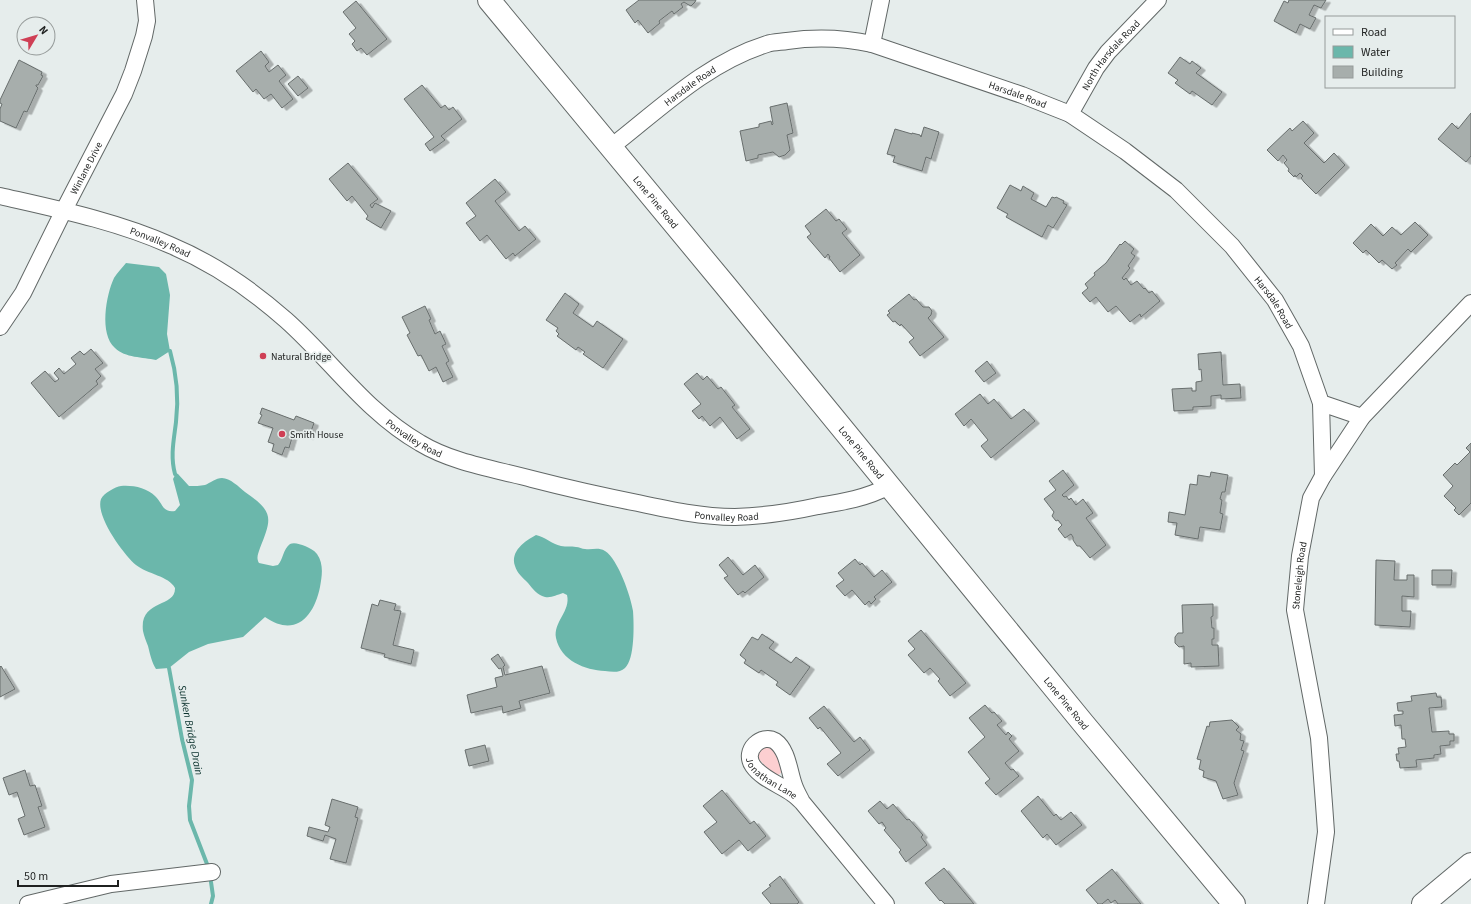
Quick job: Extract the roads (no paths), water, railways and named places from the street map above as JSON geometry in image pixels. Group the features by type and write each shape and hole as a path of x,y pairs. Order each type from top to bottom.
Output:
{"street":[{"name":"Winlane Drive","path":"0,327 23,293 124,94 144,36 147,21 145,0"},
{"name":"Lone Pine Road","path":"489,0 1078,717 1234,904"},
{"path":"872,44 881,0"},
{"name":"North Harsdale Road","path":"1070,114 1096,68 1108,52 1158,0"},
{"name":"Harsdale Road","path":"611,147 701,76 738,54 768,43 796,40 827,38 855,40 872,44 1022,95 1070,114 1125,151 1176,190 1232,246 1279,307 1301,346 1322,403 1322,476"},
{"name":"Ponvalley Road","path":"0,196 64,210 157,240 188,253 216,269 265,302 288,322 388,420 418,442 442,454 577,490 677,512 706,515 748,516 795,511 861,498 875,494 889,486"},
{"name":"Stoneleigh Road","path":"1316,904 1326,832 1324,804 1319,738 1295,610 1300,556 1311,498 1322,476 1362,416 1471,303"},
{"path":"1322,403 1362,416"},
{"name":"Jonathan Lane","path":"802,802 886,904"},
{"path":"1423,904 1471,864"},
{"path":"28,904 111,884 212,872"}],"water":[{"path":"126,263 159,267 166,274 170,295 167,334 170,351 156,360 124,354 115,348 110,342 107,334 106,314 111,285 118,272"},
{"path":"176,473 189,486 205,485 220,478 228,479 261,505 266,511 268,522 258,556 259,563 273,566 278,565 288,546 295,543 311,549 317,554 321,562 322,570 317,598 308,615 302,621 294,625 285,625 276,623 265,617 243,637 208,644 189,652 169,668 156,669 143,633 143,621 146,614 152,609 170,599 174,594 175,588 168,581 146,571 131,560 118,544 106,525 100,506 102,497 107,493 121,486 130,486 144,489 152,493 165,509 175,511 180,505 173,479"},
{"path":"536,535 561,546 605,551 615,562 627,588 633,611 634,632 631,657 623,670 613,672 590,669 575,663 563,653 556,638 556,632 567,606 567,595 563,593 552,597 545,597 540,595 535,592 520,575 515,566 514,561 517,551 523,543"}],"waterway":[{"path":"170,351 176,377 177,395 177,413 173,441 175,474"},
{"name":"Sunken Bridge Drain","path":"169,668 182,739 192,780 189,806 190,820 207,864"},
{"name":"Sunken Bridge Drain","path":"211,882 213,896 211,904"}],"place":[{"name":"Natural Bridge","path":"263,356"},
{"name":"Smith House","path":"282,434"}]}
